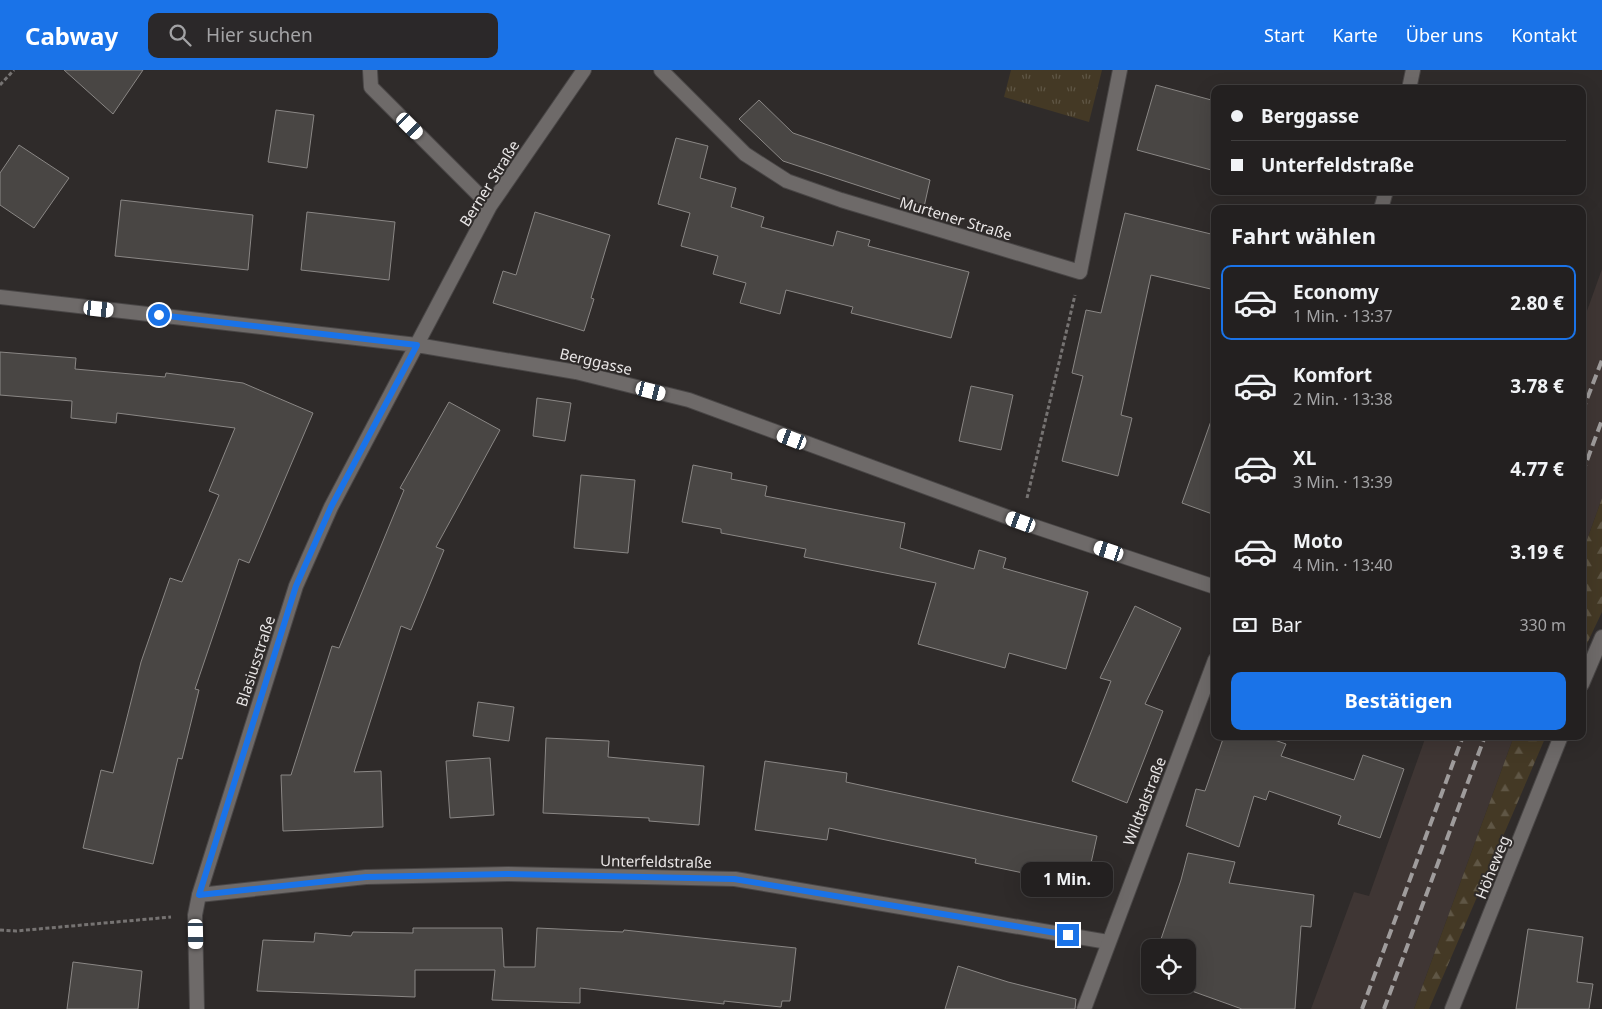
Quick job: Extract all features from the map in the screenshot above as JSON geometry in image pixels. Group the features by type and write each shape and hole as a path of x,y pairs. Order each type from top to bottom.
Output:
{"street":[{"path":"370,70 370,87 490,206"},
{"name":"Berner Straße","path":"417,345 490,206 584,70"},
{"name":"Murtener Straße","path":"661,70 745,154 787,181 841,200 1080,272"},
{"path":"1080,272 1120,70"},
{"path":"1410,85 1413,70"},
{"name":"Berggasse","path":"0,297 417,345 576,372 689,400 1021,522 1211,586"},
{"name":"Blasiusstraße","path":"197,1009 196,915 199,895 296,586 331,507 417,345"},
{"path":"1586,675 1602,637"},
{"name":"Wildtalstraße","path":"1084,1009 1211,671"},
{"name":"Höheweg","path":"1452,1009 1559,740"},
{"name":"Unterfeldstraße","path":"199,895 366,877 508,874 734,879 1108,942"}],"path":[{"path":"0,85 14,70"},
{"path":"1021,522 1080,272"},
{"path":"0,930 16,931 196,915"}],"shaded area":[{"path":"1602,269 1602,498 1586,543 1586,314"},
{"path":"1425,740 1513,740 1414,1009 1311,1009 1354,892 1369,896"}],"green space":[{"path":"1011,70 1102,70 1089,122 1004,97"},
{"path":"1602,498 1602,612 1586,646 1586,543"},
{"path":"1513,740 1544,740 1429,1009 1414,1009"}],"building":[{"path":"64,70 143,70 113,114"},
{"path":"1156,85 1211,100 1211,170 1137,150"},
{"path":"759,100 793,133 930,180 924,207 783,161 739,119"},
{"path":"276,110 314,115 307,168 268,162"},
{"path":"676,138 708,146 700,178 736,188 731,207 764,217 761,227 833,246 837,231 870,240 868,246 969,272 951,338 851,313 853,307 786,290 780,314 740,303 746,283 713,274 718,256 681,246 690,213 658,204"},
{"path":"19,145 69,178 34,228 0,205 0,173"},
{"path":"121,200 253,215 248,270 115,256"},
{"path":"307,212 395,222 389,280 301,270"},
{"path":"535,212 610,235 591,298 594,299 584,331 493,303 503,271 516,275"},
{"path":"1125,213 1211,234 1211,289 1151,275 1121,415 1132,418 1118,476 1062,461 1083,376 1072,373 1086,310 1101,313"},
{"path":"0,352 76,358 75,369 165,377 166,373 243,383 313,413 249,563 239,559 195,689 199,690 182,759 178,758 153,864 83,848 101,770 113,773 141,662 170,578 182,582 219,495 209,491 235,428 117,413 116,423 71,418 72,401 0,395"},
{"path":"971,386 1013,395 1001,450 959,441"},
{"path":"537,398 571,403 565,441 533,436"},
{"path":"449,402 500,430 436,547 444,550 411,630 401,626 354,772 381,771 383,827 283,831 281,775 291,775 332,646 339,648 404,490 400,488"},
{"path":"1211,421 1211,514 1182,503"},
{"path":"693,465 732,473 731,479 767,486 765,496 905,523 900,548 974,569 979,550 1006,558 1003,568 1088,592 1066,669 1009,653 1005,668 918,644 936,583 804,557 806,549 721,533 721,529 682,522"},
{"path":"581,475 635,480 628,553 574,548"},
{"path":"1135,606 1181,628 1145,704 1163,711 1127,803 1072,781 1111,681 1100,678"},
{"path":"478,702 514,707 509,741 473,736"},
{"path":"546,738 609,741 608,757 704,766 699,825 649,821 649,818 543,813"},
{"path":"1223,740 1274,740 1286,744 1281,756 1354,780 1363,755 1404,769 1380,838 1338,824 1341,816 1269,791 1266,800 1254,796 1239,847 1186,826 1196,789 1205,791"},
{"path":"490,758 494,815 450,818 446,761"},
{"path":"765,761 847,773 846,782 1097,836 1086,886 975,863 976,859 829,828 827,840 755,830"},
{"path":"1188,853 1235,862 1229,883 1314,895 1311,927 1301,926 1295,1009 1242,1009 1196,993 1196,939 1161,939"},
{"path":"413,928 502,928 504,967 535,967 537,928 623,932 624,930 796,948 790,1001 782,1001 781,1007 724,1001 724,1004 580,988 580,1003 492,1000 495,970 415,970 415,997 257,991 263,940 314,942 315,933 351,936 353,932 413,933"},
{"path":"1528,929 1583,937 1577,982 1593,984 1589,1009 1516,1009"},
{"path":"73,962 142,971 138,1009 67,1009"},
{"path":"958,966 1008,982 1076,999 1075,1009 945,1009"}],"railway":[{"path":"1586,402 1602,360"},
{"path":"1586,463 1602,420"},
{"path":"1362,1009 1462,740"},
{"path":"1384,1009 1484,740"}],"route":[{"path":"159,315 417,345 331,507 296,586 256,708 199,895 366,877 508,874 734,879 1068,935"}]}
